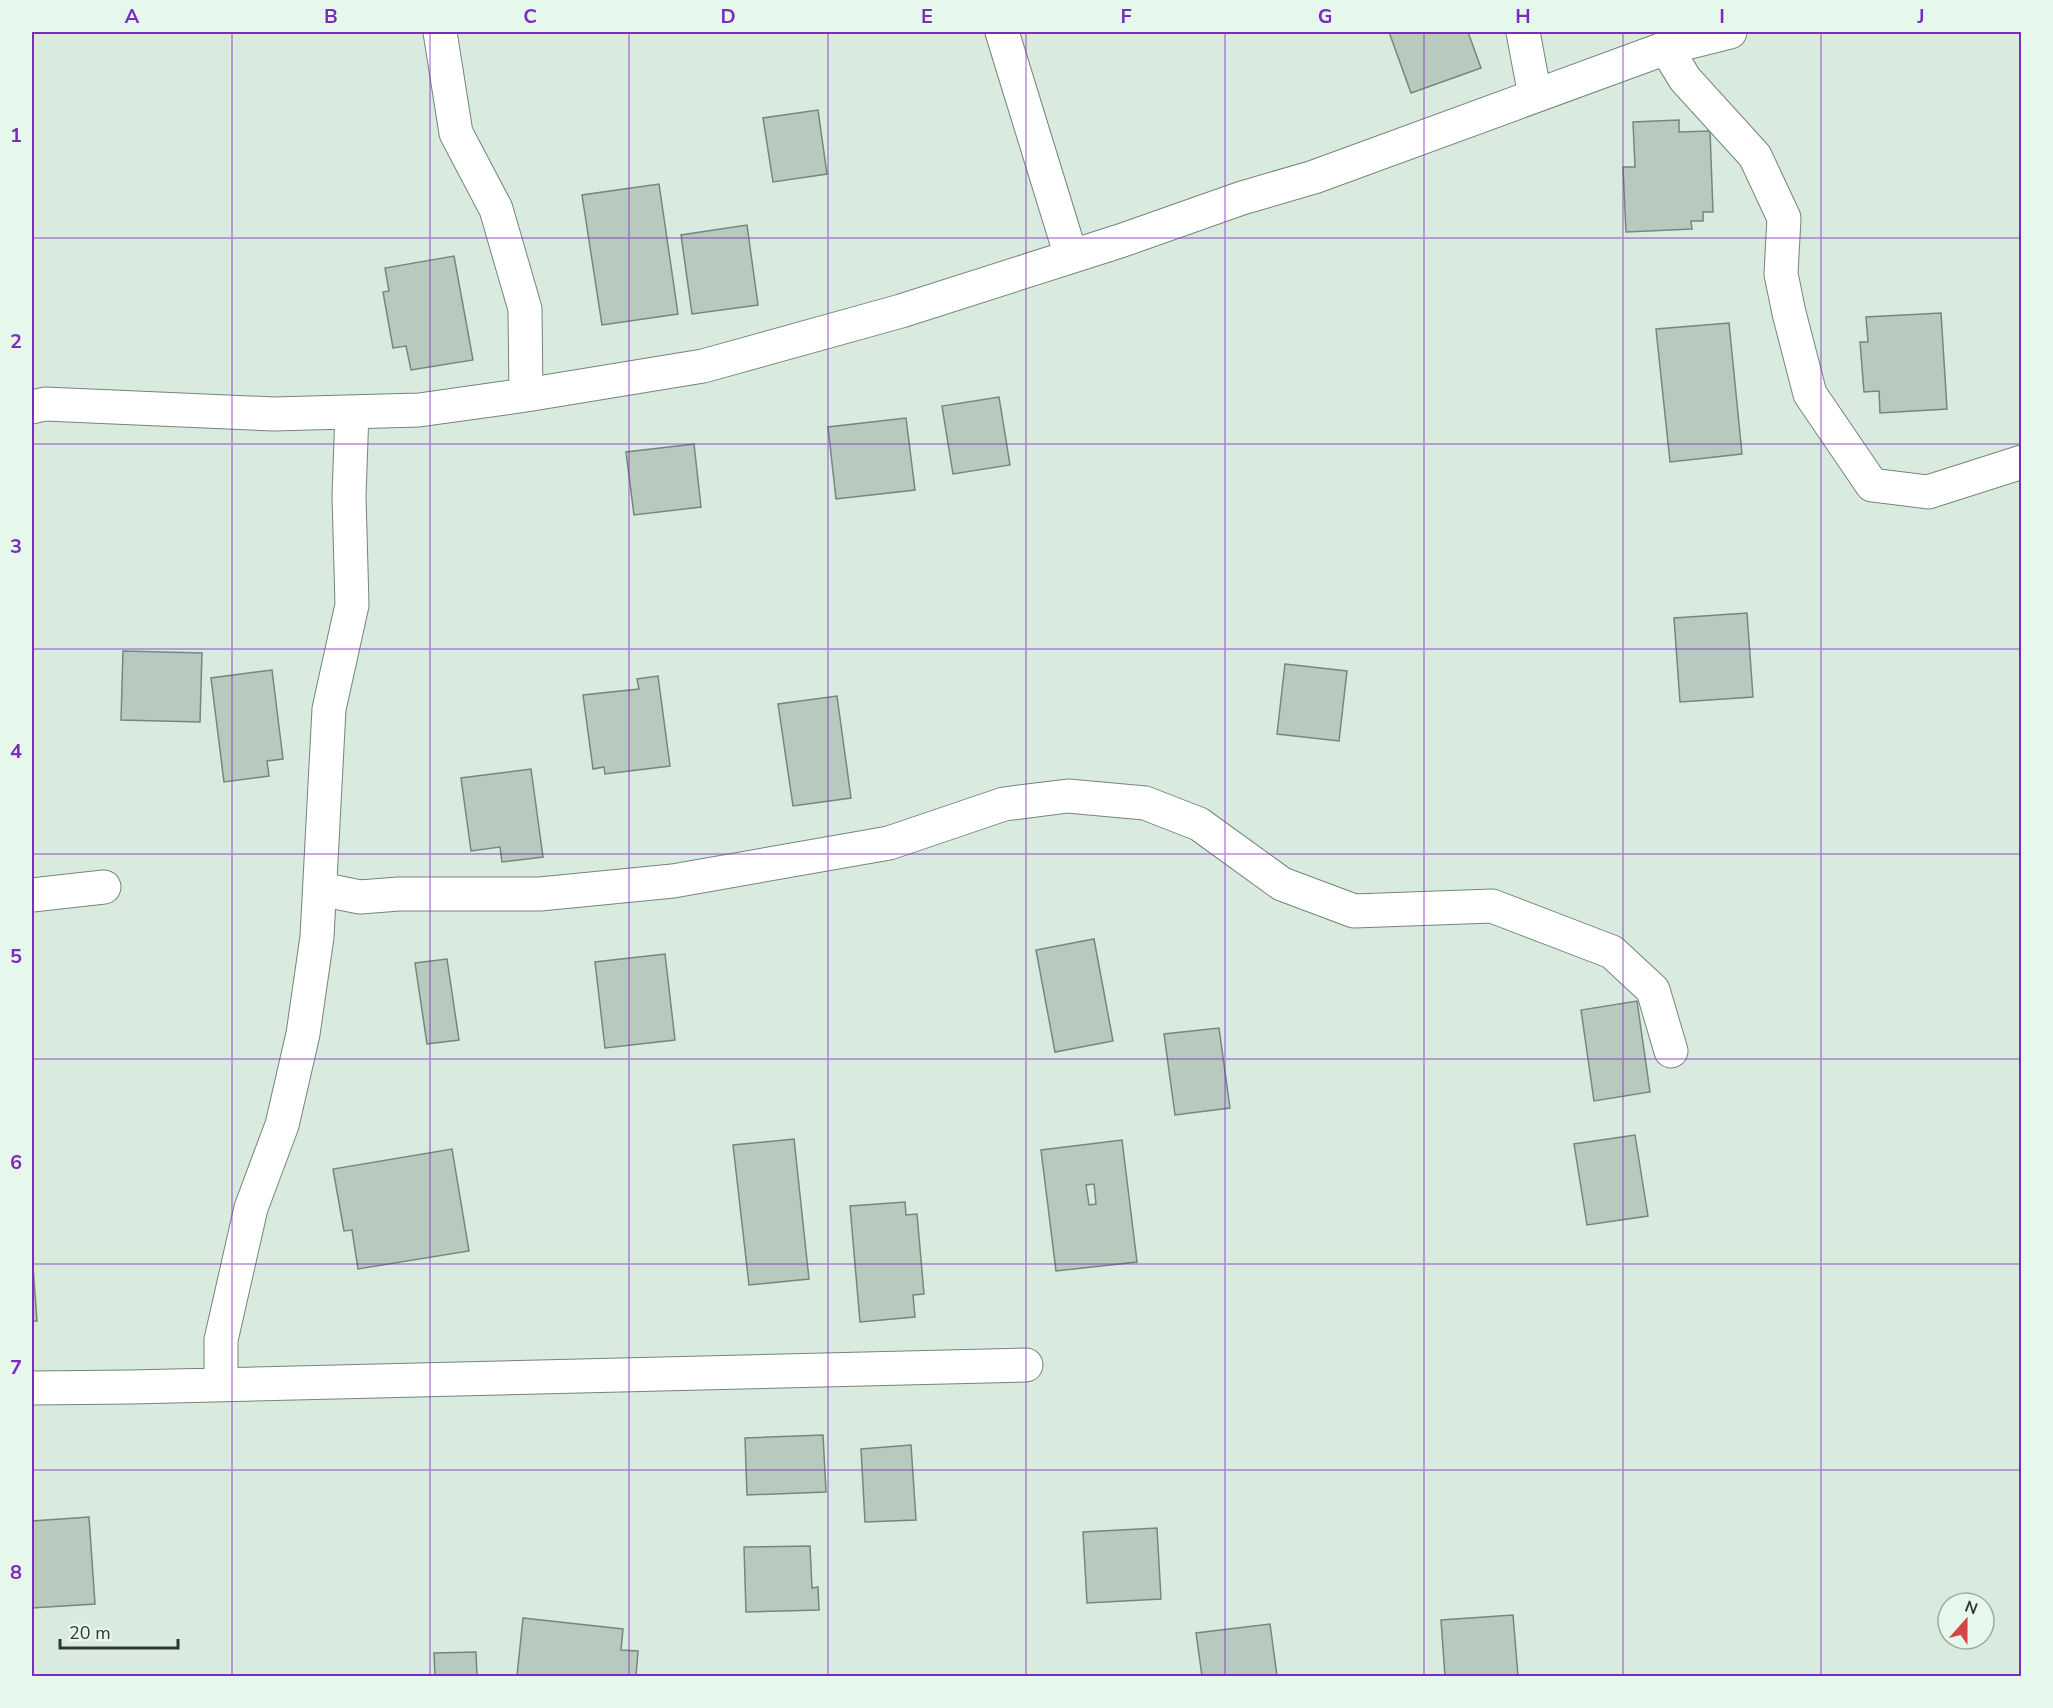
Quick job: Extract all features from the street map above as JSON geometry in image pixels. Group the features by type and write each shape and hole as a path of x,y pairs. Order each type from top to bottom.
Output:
{"street":[{"path":"440,32 456,134 496,209 525,309 526,395"},
{"path":"1002,32 1071,256"},
{"path":"1523,32 1535,96"},
{"path":"32,407 45,404 274,414 419,410 703,366 901,311 1242,198 1314,177 1535,96 1671,40 1730,32"},
{"path":"1671,40 1685,79 1755,156 1784,218 1781,274 1788,313 1810,394 1872,485 1928,492 2022,462"},
{"path":"221,1384 221,1340 251,1208 282,1125 303,1034 317,937 328,709 351,605 349,496 352,412"},
{"path":"320,889 360,897 399,894 540,894 673,881 889,843 1004,804 1068,796 1145,803 1199,824 1282,884 1354,911 1492,906 1611,952 1653,990 1671,1051"},
{"path":"32,895 104,887"},
{"path":"32,1388 1026,1365"}],"building":[{"path":"1389,32 1468,32 1481,68 1411,93"},
{"path":"818,110 827,174 773,182 763,118"},
{"path":"1679,120 1679,132 1710,131 1713,212 1703,212 1703,221 1691,221 1692,229 1626,232 1623,167 1635,167 1633,122"},
{"path":"659,184 678,314 602,325 582,195"},
{"path":"747,225 758,305 692,314 681,235"},
{"path":"454,256 473,360 411,370 406,346 393,348 383,292 389,291 385,268"},
{"path":"1941,313 1947,409 1880,413 1879,391 1864,392 1860,342 1868,342 1866,317"},
{"path":"1729,323 1742,454 1670,462 1656,329"},
{"path":"999,397 1010,465 953,474 942,406"},
{"path":"906,418 915,490 836,499 828,427"},
{"path":"694,444 701,507 634,515 626,452"},
{"path":"1747,613 1753,697 1680,702 1674,618"},
{"path":"123,651 202,653 200,722 121,720"},
{"path":"1285,664 1347,671 1339,741 1277,734"},
{"path":"272,670 283,759 267,761 269,776 224,782 211,678"},
{"path":"658,676 670,766 605,774 604,767 593,769 583,695 639,689 637,679"},
{"path":"837,696 851,798 793,806 778,704"},
{"path":"531,769 543,857 502,862 500,847 471,851 461,778"},
{"path":"1094,939 1113,1041 1055,1052 1036,950"},
{"path":"665,954 675,1040 605,1048 595,962"},
{"path":"447,959 459,1040 427,1044 415,963"},
{"path":"1637,1001 1650,1092 1594,1101 1581,1010"},
{"path":"1219,1028 1230,1108 1175,1115 1164,1034"},
{"path":"1635,1135 1648,1216 1587,1225 1574,1144"},
{"path":"794,1139 809,1279 749,1285 733,1145"},
{"path":"1122,1140 1137,1262 1056,1271 1041,1150","holes":["1094,1184 1096,1204 1089,1205 1086,1185"]},
{"path":"452,1149 469,1251 358,1269 352,1230 344,1231 333,1169"},
{"path":"905,1202 906,1215 917,1214 924,1294 913,1295 915,1317 860,1322 850,1206"},
{"path":"32,1253 37,1321 32,1321"},
{"path":"823,1435 826,1492 747,1495 745,1438"},
{"path":"911,1445 916,1520 865,1522 861,1449"},
{"path":"89,1517 95,1604 32,1608 32,1521"},
{"path":"1157,1528 1161,1599 1087,1603 1083,1532"},
{"path":"810,1546 812,1588 818,1587 819,1610 746,1612 744,1547"},
{"path":"1513,1615 1518,1676 1445,1676 1441,1620"},
{"path":"523,1618 623,1629 621,1650 638,1651 636,1676 517,1676"},
{"path":"1270,1624 1277,1676 1202,1676 1196,1633"},
{"path":"476,1652 477,1676 435,1676 434,1653"}]}
